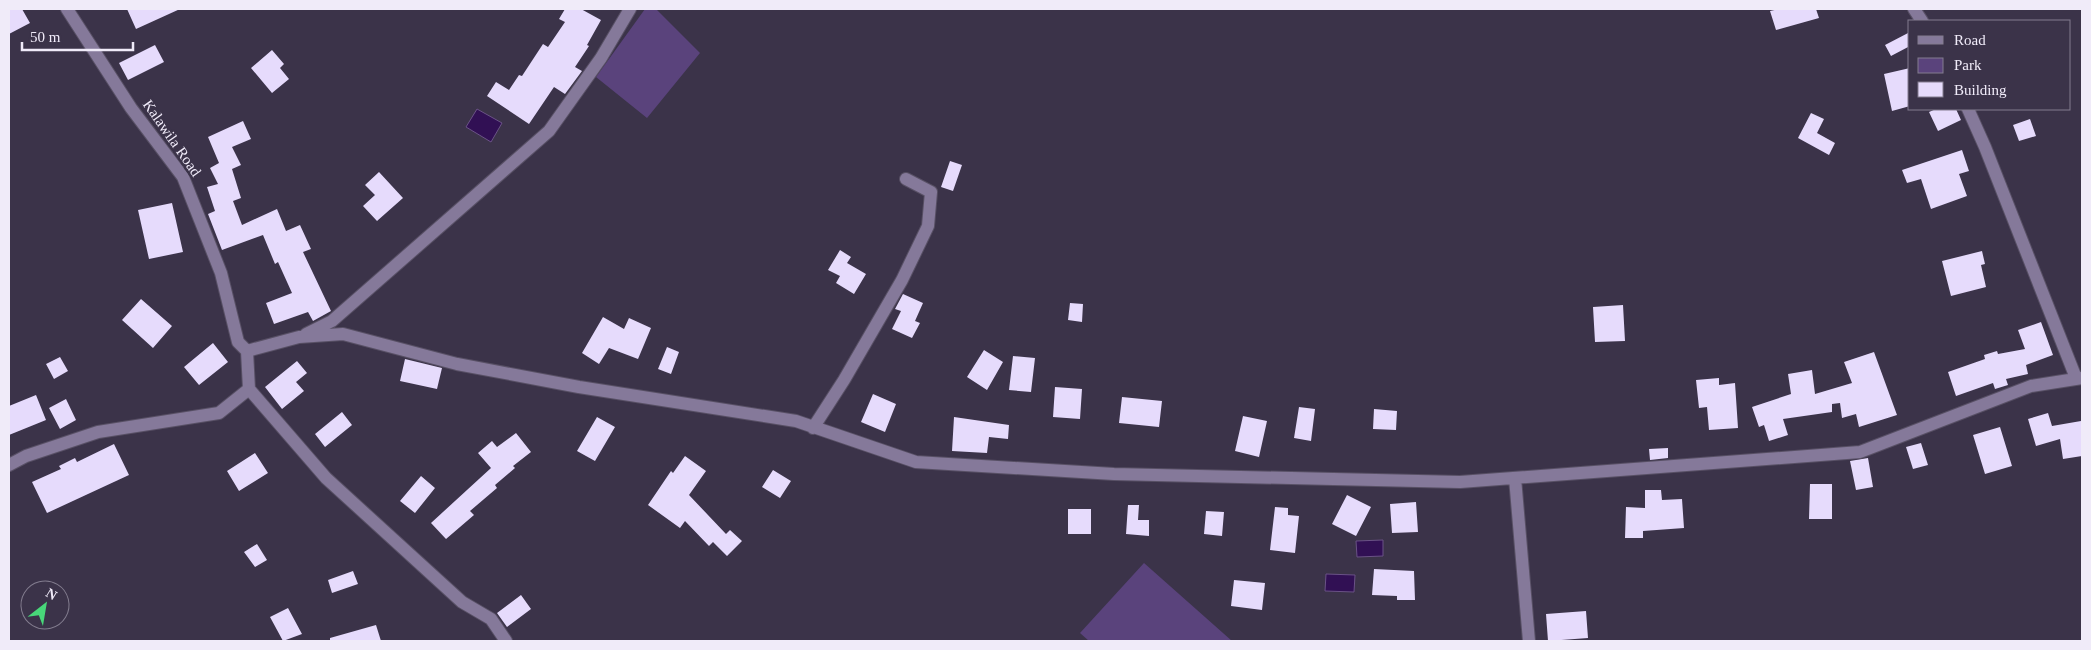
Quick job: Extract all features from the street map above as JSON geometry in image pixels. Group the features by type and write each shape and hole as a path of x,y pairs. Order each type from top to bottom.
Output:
{"street":[{"name":"Kalawila Road","path":"67,9 131,108 183,177 221,273 238,342 247,351"},
{"path":"506,641 491,619 462,602 326,478 249,389 247,351 299,337 332,321 549,131 601,58 630,9"},
{"path":"1914,9 1921,20"},
{"path":"299,337 343,334 457,364 796,421 916,462 1114,474 1460,482 1860,452 2031,386 2079,378 1985,146 1968,110"},
{"path":"813,428 844,380 902,280 928,226 932,192 906,179"},
{"path":"9,465 26,456 98,432 219,414 249,389"},
{"path":"1514,478 1529,641"}],"green space":[{"path":"645,9 656,9 700,53 647,118 596,77"},
{"path":"1144,563 1232,641 1089,641 1080,633"}],"shaded area":[{"path":"477,109 502,123 491,142 466,127"},
{"path":"1383,540 1383,556 1357,557 1356,541"},
{"path":"1326,574 1355,575 1354,592 1325,591"}],"building":[{"path":"9,9 22,9 30,23 9,34"},
{"path":"127,9 180,9 136,29"},
{"path":"565,9 581,9 601,20 587,45 589,46 575,67 582,71 565,94 554,87 529,124 487,96 496,82 509,90 519,75 522,76 543,44 548,47 565,22 559,19"},
{"path":"1779,9 1816,9 1819,18 1776,30 1770,11"},
{"path":"1908,33 1908,47 1891,56 1885,45"},
{"path":"155,45 164,62 128,80 119,63"},
{"path":"272,50 284,64 280,68 289,79 272,93 251,68"},
{"path":"1908,68 1908,107 1892,111 1884,74"},
{"path":"1934,110 1956,110 1961,120 1938,131 1929,112"},
{"path":"1811,113 1824,119 1817,133 1835,143 1829,155 1798,138"},
{"path":"2030,119 2036,136 2019,141 2013,125"},
{"path":"243,121 251,139 232,147 241,165 232,169 241,198 233,201 242,225 277,209 286,231 300,225 311,249 303,252 331,311 313,321 308,312 274,324 266,303 292,293 278,262 275,264 263,235 222,250 208,214 215,211 207,187 218,184 210,168 219,163 208,137"},
{"path":"1962,150 1969,171 1959,174 1967,196 1931,209 1921,179 1907,183 1902,170"},
{"path":"950,161 962,165 953,191 941,187"},
{"path":"379,172 403,198 377,221 363,206 375,195 365,185"},
{"path":"172,203 183,252 149,259 138,210"},
{"path":"840,250 851,257 847,263 866,274 854,294 836,283 840,276 828,270"},
{"path":"1982,251 1985,264 1981,265 1986,287 1951,296 1942,261"},
{"path":"903,294 923,303 915,321 920,323 912,338 892,329 901,311 895,309"},
{"path":"141,299 172,326 153,348 122,320"},
{"path":"1070,303 1083,304 1082,322 1068,320"},
{"path":"1623,305 1625,341 1595,342 1593,307"},
{"path":"603,317 624,329 629,318 651,328 638,359 609,348 599,364 582,353"},
{"path":"2041,322 2053,355 2026,365 2028,374 2006,379 2008,385 1995,389 1993,383 1956,396 1948,372 1985,359 1984,355 1997,351 1998,354 2025,349 2018,330"},
{"path":"213,343 228,362 199,385 184,367"},
{"path":"667,347 679,352 671,374 658,369"},
{"path":"984,350 1003,362 987,390 967,377"},
{"path":"1874,352 1897,415 1859,427 1856,414 1842,418 1840,403 1832,404 1832,412 1783,419 1788,435 1769,441 1764,425 1759,427 1752,407 1791,394 1788,374 1812,370 1815,394 1852,383 1844,362"},
{"path":"1013,356 1035,358 1031,392 1009,390"},
{"path":"60,357 68,371 54,379 46,364"},
{"path":"405,359 442,368 437,389 400,381"},
{"path":"297,361 307,373 296,382 304,391 282,409 265,387"},
{"path":"1719,378 1719,385 1735,383 1738,428 1709,430 1707,407 1699,408 1696,380"},
{"path":"1055,387 1082,389 1080,419 1053,417"},
{"path":"873,394 896,404 885,432 861,422"},
{"path":"36,395 46,420 9,435 9,406"},
{"path":"1122,397 1162,401 1159,427 1119,423"},
{"path":"66,399 76,420 60,429 49,408"},
{"path":"1299,407 1315,409 1311,441 1294,438"},
{"path":"1374,409 1397,411 1396,430 1373,429"},
{"path":"342,412 352,425 325,447 315,434"},
{"path":"2048,413 2052,426 2081,421 2082,456 2063,459 2060,439 2036,446 2028,419"},
{"path":"1243,416 1267,421 1259,457 1235,451"},
{"path":"597,417 615,427 595,461 577,451"},
{"path":"954,417 1009,425 1008,439 989,437 987,453 952,451"},
{"path":"2000,427 2012,466 1985,474 1973,435"},
{"path":"516,433 531,452 513,466 515,468 495,485 497,488 470,511 474,515 446,539 431,523 491,468 478,453 492,441 497,447"},
{"path":"1921,443 1928,465 1913,469 1906,447"},
{"path":"114,444 129,475 47,513 32,482 61,469 59,466 75,458 77,462"},
{"path":"1668,448 1668,458 1650,460 1649,449"},
{"path":"255,453 268,473 239,491 227,471"},
{"path":"685,456 706,471 689,495 726,534 730,530 742,541 727,556 713,542 709,546 685,521 680,528 648,505 671,471 673,473"},
{"path":"1868,458 1873,487 1856,490 1850,461"},
{"path":"773,470 791,481 780,498 762,487"},
{"path":"421,476 435,488 415,513 400,501"},
{"path":"1810,484 1832,484 1832,519 1809,519"},
{"path":"1645,490 1661,490 1662,500 1682,499 1684,528 1643,531 1643,538 1625,538 1626,507 1645,508"},
{"path":"1347,495 1371,507 1356,536 1332,524"},
{"path":"1416,502 1418,532 1392,533 1390,504"},
{"path":"1128,505 1139,505 1138,520 1149,520 1149,536 1126,534"},
{"path":"1275,507 1288,508 1288,515 1299,516 1295,553 1270,550"},
{"path":"1068,509 1091,509 1091,534 1068,534"},
{"path":"1206,511 1224,512 1222,536 1204,534"},
{"path":"257,544 267,560 255,567 244,552"},
{"path":"1374,569 1414,571 1415,600 1397,600 1397,596 1372,595"},
{"path":"353,571 358,584 332,593 328,580"},
{"path":"1234,580 1265,583 1262,610 1231,606"},
{"path":"521,595 531,609 507,627 497,613"},
{"path":"288,608 302,634 283,641 270,617"},
{"path":"1586,611 1588,638 1548,641 1546,614"},
{"path":"376,625 381,641 330,641 330,638"}]}
